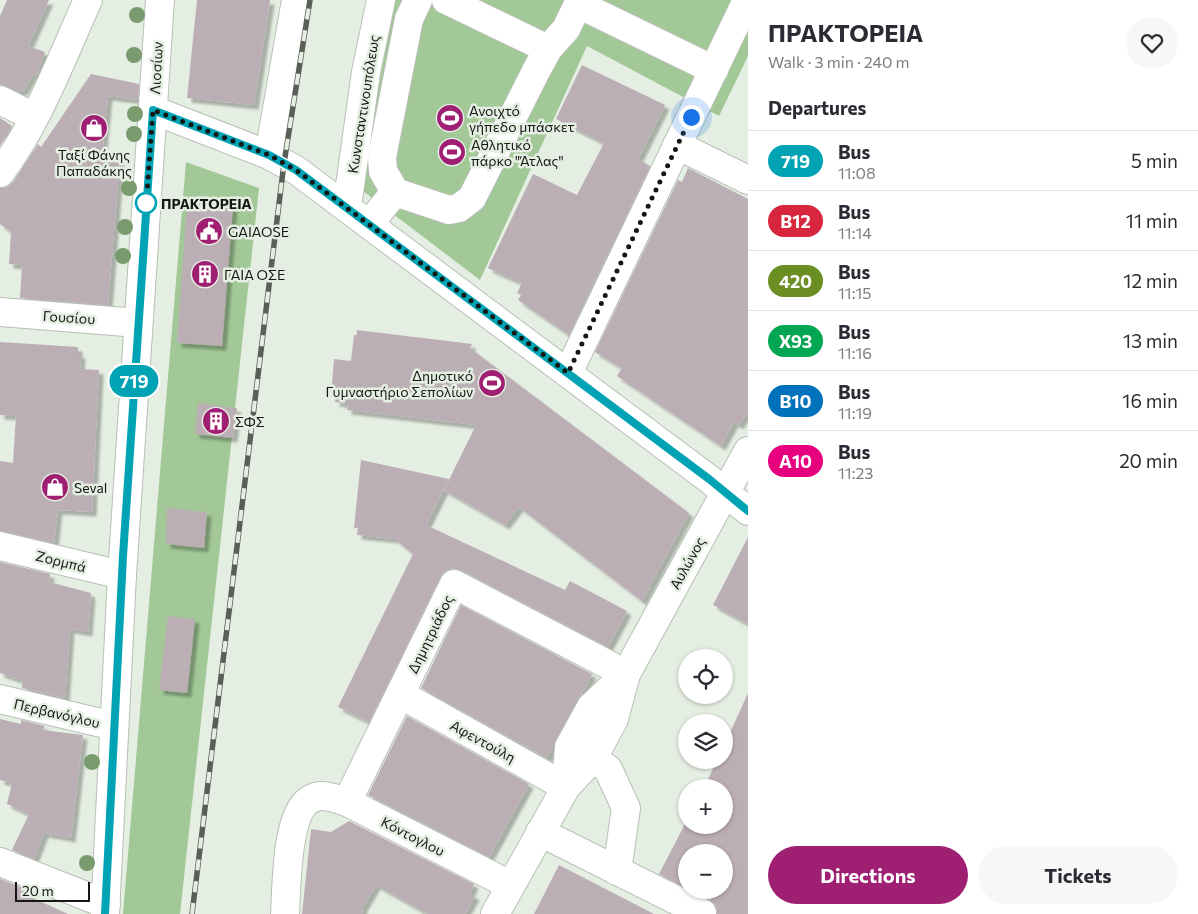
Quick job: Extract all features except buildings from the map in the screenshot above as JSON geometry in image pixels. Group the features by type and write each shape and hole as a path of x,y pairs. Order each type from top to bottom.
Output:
{"street":[{"path":"0,173 13,156 34,117 88,0"},
{"name":"Λιοσίων","path":"106,909 122,575 160,0"},
{"path":"269,155 296,0"},
{"name":"Κωνσταντινουπόλεως","path":"347,208 366,72 381,0"},
{"path":"418,0 408,19 382,157 383,171 395,192 449,210 459,208 472,198 548,49 566,28 579,2 714,70"},
{"path":"446,0 548,49"},
{"path":"568,373 747,0"},
{"path":"0,100 34,117"},
{"path":"153,110 269,155 303,175 568,373 748,511"},
{"path":"677,145 748,180"},
{"path":"369,224 395,192"},
{"name":"Γουσίου","path":"0,312 138,323"},
{"name":"Αυλώνος","path":"496,914 510,885 566,787 593,758 614,719 626,674 748,452"},
{"name":"Ζορμπά","path":"0,546 122,575"},
{"name":"Δημητριάδος","path":"347,802 454,584 626,674"},
{"name":"Αυλώνος","path":"566,787 570,747 591,707 626,674"},
{"name":"Αφεντούλη","path":"400,694 566,787"},
{"name":"Περβανόγλου","path":"0,699 114,726"},
{"path":"593,758 608,769 626,808 617,871"},
{"name":"Κόντογλου","path":"285,914 290,848 296,820 302,806 313,798 328,796 347,802 510,885"},
{"path":"540,832 702,914"},
{"path":"0,862 106,909"}],"green space":[{"name":"Αθλητικό πάρκο \"Άτλας\"","path":"395,0 748,0 748,56 719,116 587,46 480,280 359,188"},
{"path":"186,162 259,188 180,914 123,914"}],"railway":[{"path":"192,914 284,163 310,0"}],"bus line":[{"name":"719","path":"105,914 123,556 153,110 269,155 296,170 709,479 748,511"}],"place":[{"name":"Ανοιχτό γήπεδο μπάσκετ","path":"450,118"},
{"name":"Ταξί Φάνης Παπαδάκης","path":"94,128"},
{"name":"Αθλητικό πάρκο \"Άτλας\"","path":"452,152"},
{"name":"ΠΡΑΚΤΟΡΕΙΑ","path":"146,203"},
{"name":"GAIAOSE","path":"209,231"},
{"name":"ΓΑΙΑ ΟΣΕ","path":"205,274"},
{"name":"Δημοτικό Γυμναστήριο Σεπολίων","path":"492,383"},
{"name":"ΣΦΣ","path":"216,421"},
{"name":"Seval","path":"55,487"}],"route":[{"path":"146,203 146,208 153,110 269,155 296,170 568,373 691,117"}]}
